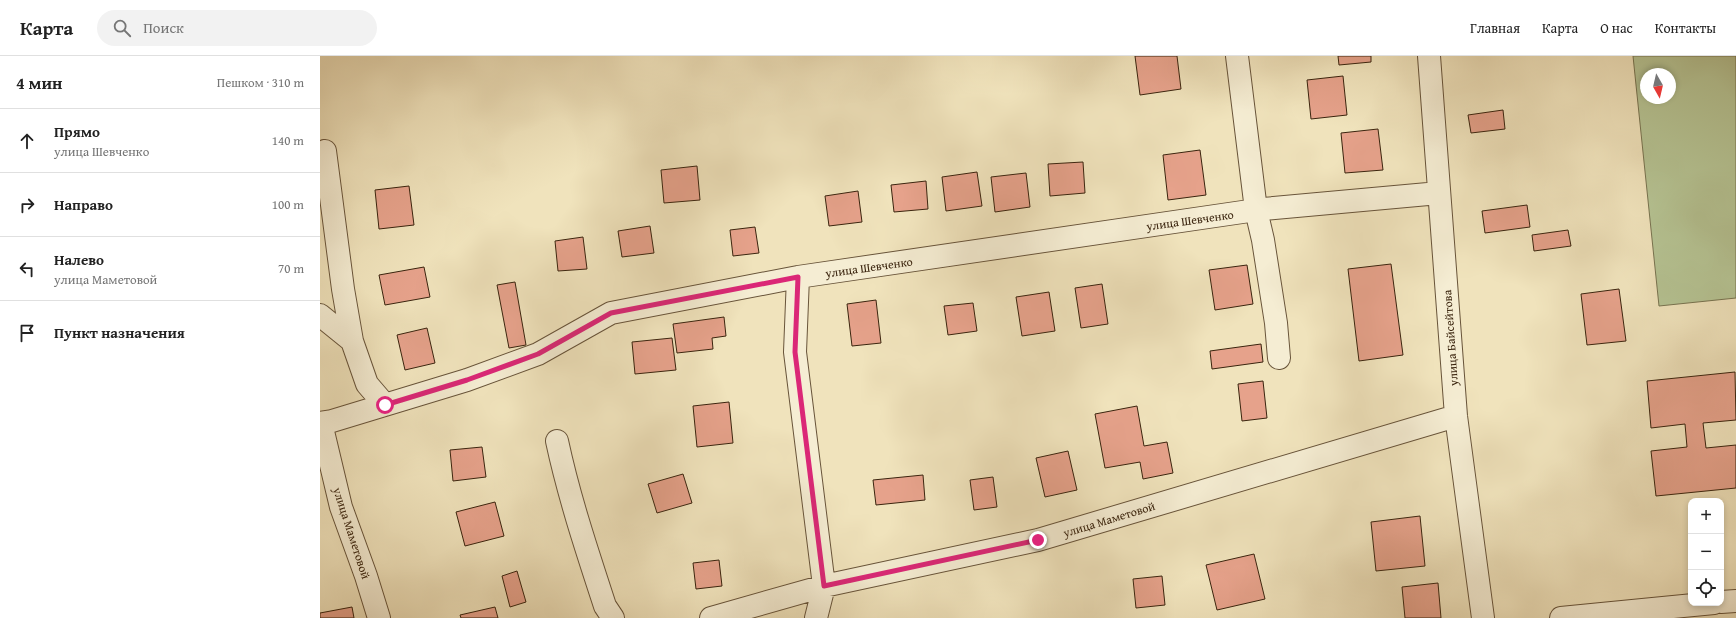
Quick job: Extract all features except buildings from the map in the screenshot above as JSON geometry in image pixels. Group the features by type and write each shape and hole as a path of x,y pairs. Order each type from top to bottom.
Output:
{"street":[{"path":"1237,56 1256,210 1263,240 1276,323 1278,358"},
{"name":"улица Байсейтова","path":"1429,56 1456,416 1483,618"},
{"path":"325,150 342,282 352,341 367,384 385,405"},
{"name":"улица Шевченко","path":"320,423 332,421 467,380 538,354 611,313 798,277 1256,210 1439,193"},
{"path":"798,277 795,352 824,586 816,618"},
{"path":"320,315 352,341"},
{"name":"улица Маметовой","path":"711,618 824,586 1038,540 1456,416"},
{"name":"улица Маметовой","path":"320,423 341,508 366,576 379,618"},
{"path":"557,441 578,522 605,606 613,618"},
{"path":"1724,602 1736,601"},
{"path":"1561,618 1688,606"},
{"path":"1718,606 1719,618"}],"green space":[{"path":"1633,56 1736,56 1736,298 1659,306"}],"route":[{"path":"385,405 467,380 538,354 611,313 798,277 795,352 824,586 1038,540"}]}
